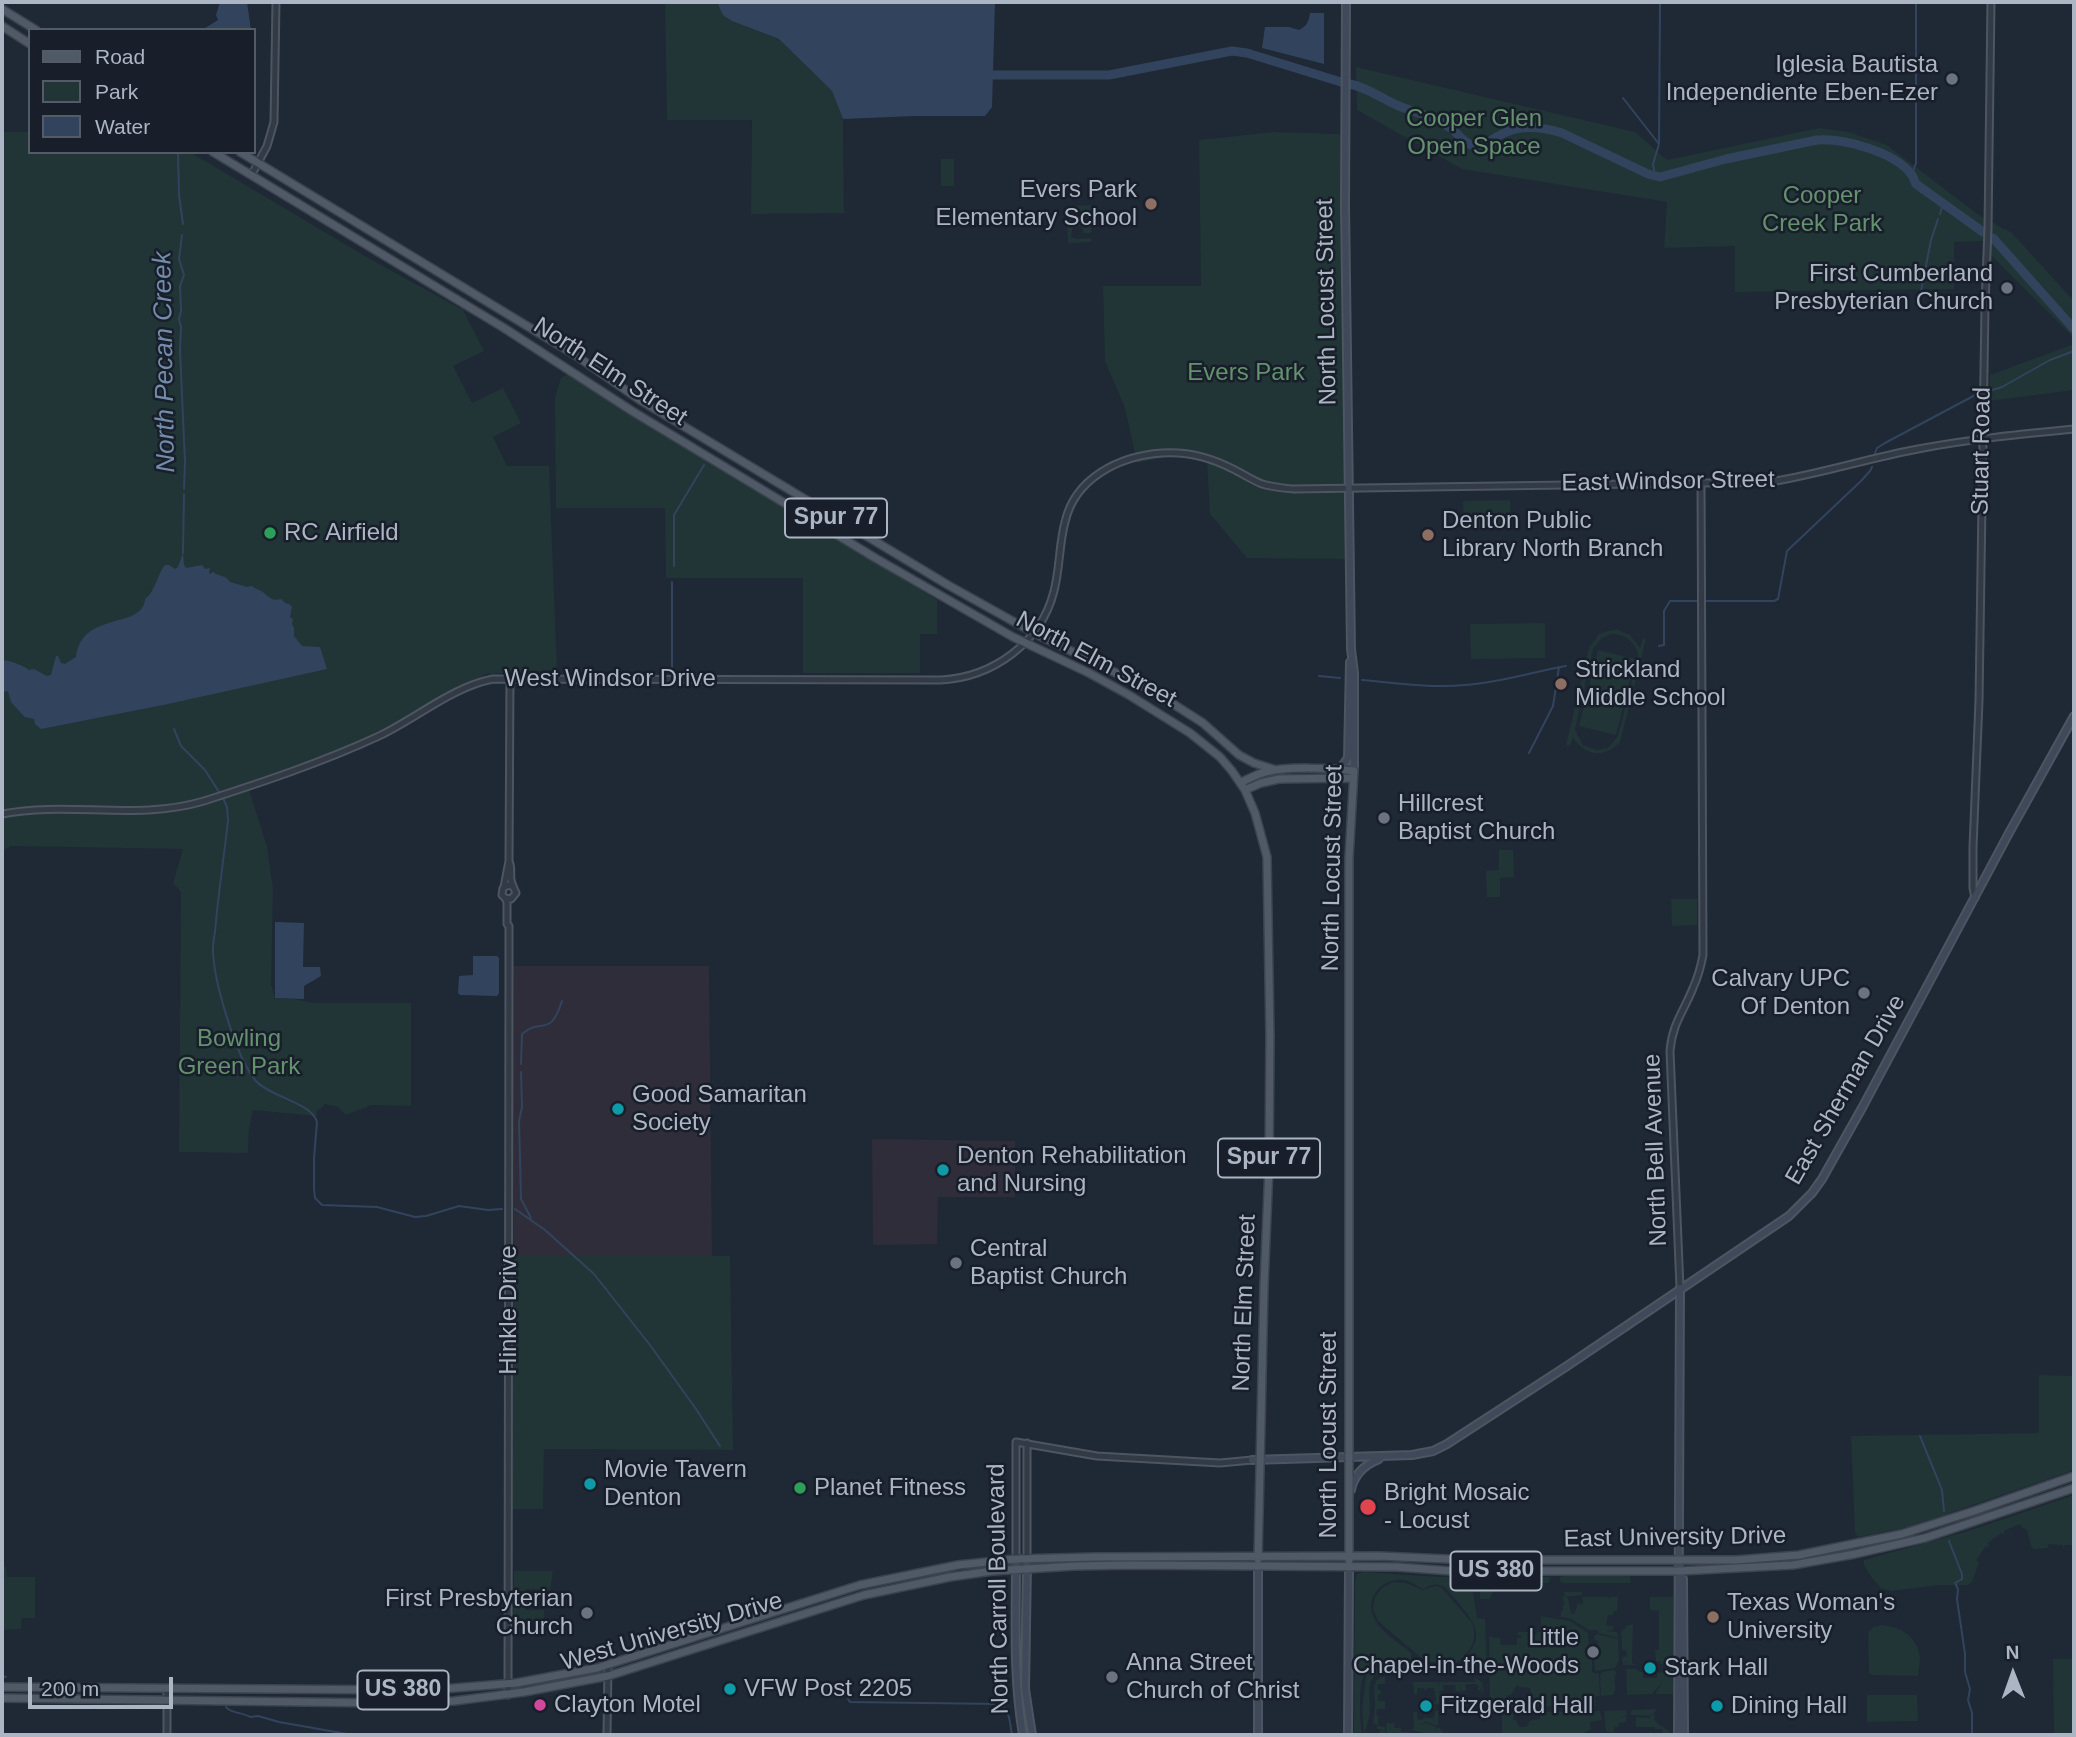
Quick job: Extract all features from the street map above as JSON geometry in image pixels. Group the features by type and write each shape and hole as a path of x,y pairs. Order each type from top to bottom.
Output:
{"main road":[{"name":"North Locust Street","path":"1346,2 1345,206 1351,649 1354,673 1349,858 1348,1735"},
{"path":"2,9 33,28"},
{"path":"2,26 28,43"},
{"name":"North Elm Street","path":"217,154 504,328 742,479 1025,644 1110,684 1190,733 1220,757 1242,787 1255,813 1263,838 1267,870 1270,1037 1269,1167 1256,1460 1258,1735"},
{"name":"North Elm Street","path":"243,154 575,355 651,407 948,585 1034,633 1153,691 1203,723 1239,755 1276,770"},
{"path":"1340,769 1348,758 1348,675 1351,649"},
{"name":"East Sherman Drive","path":"1256,1460 1412,1455 1433,1451 1460,1438 1777,1225 1812,1193 1822,1179 2074,716"},
{"name":"Spur 77","path":"1276,770 1340,769 1353,775"},
{"path":"1242,787 1264,772 1276,770"},
{"path":"1242,787 1279,779 1353,775"},
{"name":"North Bell Avenue","path":"1680,1288 1680,1571 1683,1579 1684,1735"},
{"path":"1349,1506 1353,1480 1358,1473 1366,1465 1388,1456"},
{"name":"East University Drive","path":"1349,1557 1680,1561 1799,1555 1902,1534 2074,1476"},
{"name":"East University Drive","path":"1349,1567 1452,1571 1680,1571 1793,1565 1925,1538 2074,1488"},
{"name":"West University Drive","path":"2,1687 404,1690 508,1684 608,1665 860,1585 958,1565 1016,1559 1349,1557"},
{"name":"North Carroll Boulevard","path":"1016,1559 1016,1663 1018,1707 1023,1735"},
{"name":"North Carroll Boulevard","path":"1027,1559 1026,1689 1032,1735"},
{"name":"West University Drive","path":"2,1698 407,1703 454,1701 508,1695 608,1676 864,1595 950,1577 1027,1567 1097,1565 1349,1567"},
{"name":"North Bell Avenue","path":"1678,1735 1677,1579 1680,1571"}],"street":[{"path":"252,174 267,146 274,122 275,2"},
{"name":"Stuart Road","path":"1975,900 1973,847 1979,701 1991,2"},
{"name":"East Windsor Street","path":"1350,487 1763,482 1916,449 2074,429"},
{"name":"West Windsor Drive","path":"2,814 32,811 146,811 191,804 335,756 477,683 493,679 968,677 1008,658 1034,633 1045,615 1054,591 1066,518 1080,490 1098,473 1122,462 1160,453 1183,452 1209,458 1254,481 1275,487 1350,487"},
{"name":"North Bell Avenue","path":"1680,1288 1670,1051 1672,1032 1692,990 1703,955 1702,481"},
{"path":"509,861 516,893 512,898 505,898 502,892 509,861 510,678"},
{"path":"504,887 513,887"},
{"name":"Hinkle Drive","path":"505,898 509,926"},
{"name":"Hinkle Drive","path":"508,1695 509,926 512,898"},
{"name":"North Carroll Boulevard","path":"1016,1559 1016,1442 1027,1443 1027,1559"},
{"path":"1027,1443 1097,1456 1220,1463 1256,1460"},
{"path":"1016,1502 1027,1497"},
{"path":"607,1735 608,1665"},
{"path":"167,1689 167,1735"}],"shaded area":[{"path":"512,966 709,966 712,1256 514,1256"},
{"path":"872,1139 1015,1141 1015,1197 938,1197 937,1244 873,1245"}],"green space":[{"path":"665,2 717,2 732,21 779,39 832,91 843,119 844,213 751,214 752,120 667,120"},
{"name":"Cooper Creek Park","path":"1356,67 1635,132 1667,160 1819,128 1848,132 1887,145 1980,216 2012,233 2074,301 2074,338 1991,255 1983,241 1954,242 1954,289 1735,292 1735,246 1664,248 1667,202 1462,169 1357,110"},
{"name":"Bowling Green Park","path":"2,132 28,132 28,154 193,154 370,259 463,310 484,351 453,366 472,403 503,388 521,423 493,437 507,466 549,466 557,670 486,674 444,695 413,715 336,751 247,783 267,847 273,889 271,985 275,998 314,1003 411,1003 411,1106 371,1105 346,1115 338,1107 325,1104 317,1110 317,1116 253,1110 248,1153 179,1152 181,892 173,883 183,849 11,846 2,851"},
{"name":"Evers Park","path":"1273,132 1339,134 1341,137 1347,559 1247,558 1210,514 1207,462 1173,456 1137,463 1125,408 1105,361 1103,286 1201,286 1199,140"},
{"path":"941,159 954,159 954,186 941,186"},
{"path":"1091,205 1091,217 1083,217 1080,210 1073,210 1071,221 1073,225 1091,221 1091,233 1084,233 1081,226 1073,226 1071,237 1091,238 1091,242 1068,243 1067,206"},
{"path":"2074,344 2074,390 1989,401 1990,375"},
{"path":"569,373 937,600 937,634 920,634 920,673 803,673 803,578 666,578 665,508 556,508 555,398 561,378"},
{"path":"1510,500 1511,526 1464,528 1463,501"},
{"path":"1545,623 1545,658 1471,659 1470,624"},
{"path":"1618,630 1630,635 1640,648 1643,638 1646,639 1620,742 1608,751 1595,753 1583,748 1573,737 1570,746 1566,745 1589,648 1599,634","holes":["1616,634 1633,643 1638,657 1618,736 1608,748 1597,750 1583,745 1575,730 1593,649 1601,639"]},
{"path":"1598,650 1635,659 1616,735 1579,726"},
{"path":"1499,850 1513,850 1514,877 1500,878 1500,897 1487,897 1486,871 1499,870"},
{"path":"1671,899 1697,899 1697,925 1672,926"},
{"path":"514,1256 730,1256 733,1450 544,1449 543,1509 512,1509"},
{"path":"2039,1375 2074,1376 2074,1470 1909,1527 1858,1537 1855,1533 1851,1436 2039,1433"},
{"path":"2074,1495 2074,1545 2065,1545 2063,1549 2063,1545 2048,1544 2048,1548 2034,1549 2027,1530 2020,1524 2004,1531 2004,1535 2001,1533 1988,1543 1989,1548 1986,1546 1976,1560 1979,1562 1972,1582 1968,1585 1939,1585 1891,1591 1881,1588 1864,1565 1864,1560 1965,1532"},
{"path":"2,1567 6,1567 7,1577 35,1577 35,1618 22,1618 21,1629 4,1630 4,1672 2,1672"},
{"path":"514,1571 553,1571 550,1590 526,1589 525,1598 522,1598 525,1610 544,1610 544,1620 513,1621"},
{"path":"1364,1572 1441,1577 1551,1577 1549,1583 1498,1583 1497,1590 1492,1593 1490,1599 1480,1599 1480,1592 1473,1592 1477,1618 1485,1619 1487,1664 1484,1669 1461,1662 1474,1645 1476,1631 1469,1617 1446,1589 1435,1585 1423,1589 1403,1580 1388,1582 1382,1586 1371,1605 1375,1620 1387,1634 1411,1653 1411,1659 1406,1664 1376,1665 1367,1670 1363,1677 1360,1698 1362,1735 1354,1735 1355,1582 1357,1574"},
{"path":"1630,1576 1631,1583 1563,1583 1560,1577"},
{"path":"1393,1582 1406,1583 1423,1590 1441,1587 1472,1623 1474,1629 1474,1640 1462,1658 1457,1662 1426,1662 1378,1621 1373,1609 1375,1597 1382,1588"},
{"path":"1564,1592 1582,1592 1582,1595 1565,1597 1568,1598 1571,1613 1574,1614 1578,1603 1583,1605 1583,1597 1618,1597 1617,1611 1608,1615 1606,1625 1613,1626 1613,1630 1606,1631 1617,1632 1618,1638 1598,1633 1598,1630 1589,1630 1571,1619 1553,1615 1561,1616 1565,1605 1562,1597 1565,1596"},
{"path":"1650,1597 1673,1597 1673,1663 1660,1664 1660,1661 1656,1661 1655,1650 1659,1650 1659,1611 1650,1610"},
{"path":"1541,1616 1570,1621 1588,1633 1592,1672 1599,1674 1600,1696 1595,1697 1596,1706 1525,1707 1524,1701 1531,1694 1530,1688 1518,1687 1518,1684 1511,1695 1506,1696 1520,1705 1523,1701 1524,1707 1498,1709 1490,1703 1489,1637 1500,1638 1501,1645 1517,1645 1517,1638 1521,1638 1521,1635 1517,1635 1518,1632 1534,1632 1536,1635 1541,1632"},
{"path":"1633,1624 1632,1663 1637,1665 1623,1665 1622,1657 1627,1656 1626,1650 1622,1650 1621,1632 1626,1626"},
{"path":"1873,1627 1894,1627 1912,1638 1919,1650 1918,1676 1869,1673 1868,1633"},
{"path":"1597,1634 1618,1639 1619,1660 1615,1668 1595,1671 1594,1658 1597,1657 1598,1641 1594,1640 1594,1636"},
{"path":"2053,1659 2074,1659 2074,1735 2054,1735"},
{"path":"1412,1665 1386,1667 1385,1672 1378,1674 1371,1681 1370,1711 1364,1734 1362,1711 1366,1673 1372,1668"},
{"path":"1626,1669 1643,1672 1643,1678 1657,1678 1657,1673 1662,1672 1662,1669 1667,1675 1668,1670 1673,1670 1673,1694 1655,1694 1662,1683 1652,1694 1627,1695"},
{"path":"1602,1672 1617,1672 1615,1692 1613,1695 1601,1696 1600,1675"},
{"path":"1381,1677 1385,1677 1385,1684 1378,1684 1377,1689 1381,1694 1378,1694 1378,1701 1385,1701 1385,1709 1378,1709 1376,1712 1378,1717 1381,1717 1378,1719 1378,1726 1385,1727 1383,1732 1386,1732 1387,1722 1394,1722 1395,1728 1401,1728 1401,1732 1409,1732 1408,1735 1395,1735 1395,1731 1393,1735 1379,1735 1380,1731 1383,1731 1377,1729 1377,1724 1373,1723 1374,1686"},
{"path":"1474,1677 1482,1682 1484,1694 1479,1685 1482,1695 1478,1685 1465,1685 1467,1690 1461,1692 1461,1684 1460,1692 1454,1690 1455,1685 1443,1685 1444,1690 1438,1692 1445,1694 1445,1707 1435,1704 1435,1709 1430,1709 1431,1702 1436,1701 1434,1688 1417,1688 1417,1694 1414,1695 1413,1682 1438,1682 1439,1688 1439,1682 1475,1682"},
{"path":"1867,1695 1917,1695 1918,1721 1867,1722"},
{"path":"1657,1709 1652,1715 1655,1714 1654,1720 1672,1734 1663,1734 1662,1729 1655,1727 1636,1727 1636,1717 1651,1716 1630,1715 1632,1710"},
{"path":"1626,1710 1627,1715 1620,1717 1627,1716 1626,1722 1615,1727 1617,1719 1613,1733 1606,1731 1604,1711"},
{"path":"1435,1711 1438,1711 1438,1726 1426,1722 1418,1725 1427,1723 1437,1727 1435,1730 1439,1727 1445,1735 1412,1730 1413,1712 1417,1712 1417,1718 1420,1720 1425,1718 1425,1715 1427,1718 1434,1718"},
{"path":"1600,1711 1602,1720 1590,1722 1591,1729 1583,1735 1502,1735 1502,1713 1513,1713 1517,1724 1526,1727 1528,1721 1540,1719 1542,1712"}],"water":[{"path":"220,2 247,2 251,28 205,28 218,20 216,15"},
{"path":"717,2 995,2 992,107 985,116 843,119 832,91 779,39 732,21 723,15"},
{"path":"1310,13 1324,13 1324,64 1262,48 1265,27 1289,27 1299,30 1307,23"},
{"path":"183,553 186,568 202,565 205,569 210,568 210,574 213,572 230,582 252,586 271,599 281,599 289,604 292,607 290,617 293,619 294,636 302,646 320,647 327,669 41,729 34,719 25,717 11,702 8,691 2,692 2,660 29,670 34,669 47,676 51,675 56,656 65,664 76,657 81,642 89,632 134,615 142,608 165,565 175,569 178,567"},
{"path":"275,922 304,923 303,967 320,967 321,976 304,986 304,999 275,998"},
{"path":"473,956 499,958 497,996 458,993 459,976 473,975"}],"waterway":[{"path":"1655,176 1653,164 1659,144 1660,2"},
{"path":"1912,174 1916,163 1916,2"},
{"path":"983,75 1109,75 1232,51 1247,53 1341,82"},
{"path":"1350,84 1437,120 1474,146 1482,145 1518,128 1547,129 1562,133 1648,174 1660,177 1726,159 1817,140 1854,144 1893,159 1911,174 1916,184 1983,232"},
{"path":"1623,98 1659,144"},
{"name":"North Pecan Creek","path":"178,154 183,224"},
{"path":"1940,214 1943,204"},
{"path":"1920,296 1938,219"},
{"name":"North Pecan Creek","path":"182,235 179,259 184,275 180,286 179,319 184,489"},
{"path":"1993,238 2074,329"},
{"path":"1989,391 2074,351"},
{"path":"1875,453 1877,448 1885,443 1979,393"},
{"path":"674,566 674,515 704,465"},
{"path":"1705,601 1778,599 1787,551 1861,481 1872,467"},
{"name":"North Pecan Creek","path":"183,553 184,494"},
{"path":"672,582 672,669"},
{"path":"1659,646 1664,645 1664,611 1670,601 1699,601"},
{"path":"1362,680 1452,686 1503,680 1566,666"},
{"path":"1529,753 1553,706 1559,667"},
{"path":"1319,676 1340,678"},
{"name":"North Pecan Creek","path":"174,729 181,746 205,770 219,792"},
{"name":"North Pecan Creek","path":"223,798 228,820 213,945 217,979 227,1018 248,1070 262,1087 307,1109 317,1122 315,1198 322,1205 377,1207 415,1217 459,1206 502,1209"},
{"path":"521,1064 522,1034 529,1029 549,1024 558,1013 562,1001"},
{"path":"521,1072 521,1199 531,1218"},
{"name":"North Pecan Creek","path":"515,1209 545,1230 594,1274 650,1345 720,1446"},
{"path":"1920,1436 1942,1490 1944,1511"},
{"path":"1949,1541 1962,1574 1962,1579 1955,1583 1958,1589 1965,1672 1970,1689 1968,1700 1972,1713 1972,1735"},
{"path":"2,1676 6,1677"},
{"name":"North Pecan Creek","path":"848,1699 850,1702 1000,1704 1008,1714 1012,1735"},
{"path":"226,1707 250,1717 258,1716 353,1735"}],"place":[{"name":"Iglesia Bautista Independiente Eben-Ezer","path":"1952,79"},
{"name":"Evers Park Elementary School","path":"1151,204"},
{"name":"First Cumberland Presbyterian Church","path":"2007,288"},
{"name":"RC Airfield","path":"270,533"},
{"name":"Denton Public Library North Branch","path":"1428,535"},
{"name":"Strickland Middle School","path":"1561,684"},
{"name":"Hillcrest Baptist Church","path":"1384,818"},
{"name":"Calvary UPC Of Denton","path":"1864,993"},
{"name":"Good Samaritan Society","path":"618,1109"},
{"name":"Denton Rehabilitation and Nursing","path":"943,1170"},
{"name":"Central Baptist Church","path":"956,1263"},
{"name":"Movie Tavern Denton","path":"590,1484"},
{"name":"Planet Fitness","path":"800,1488"},
{"name":"Bright Mosaic - Locust","path":"1368,1507"},
{"name":"First Presbyterian Church","path":"587,1613"},
{"name":"Texas Woman's University","path":"1713,1617"},
{"name":"Little Chapel-in-the-Woods","path":"1593,1652"},
{"name":"Stark Hall","path":"1650,1668"},
{"name":"Anna Street Church of Christ","path":"1112,1677"},
{"name":"VFW Post 2205","path":"730,1689"},
{"name":"Clayton Motel","path":"540,1705"},
{"name":"Fitzgerald Hall","path":"1426,1706"},
{"name":"Dining Hall","path":"1717,1706"}],"park label":[{"name":"Cooper Glen Open Space","path":"1474,133"}]}
